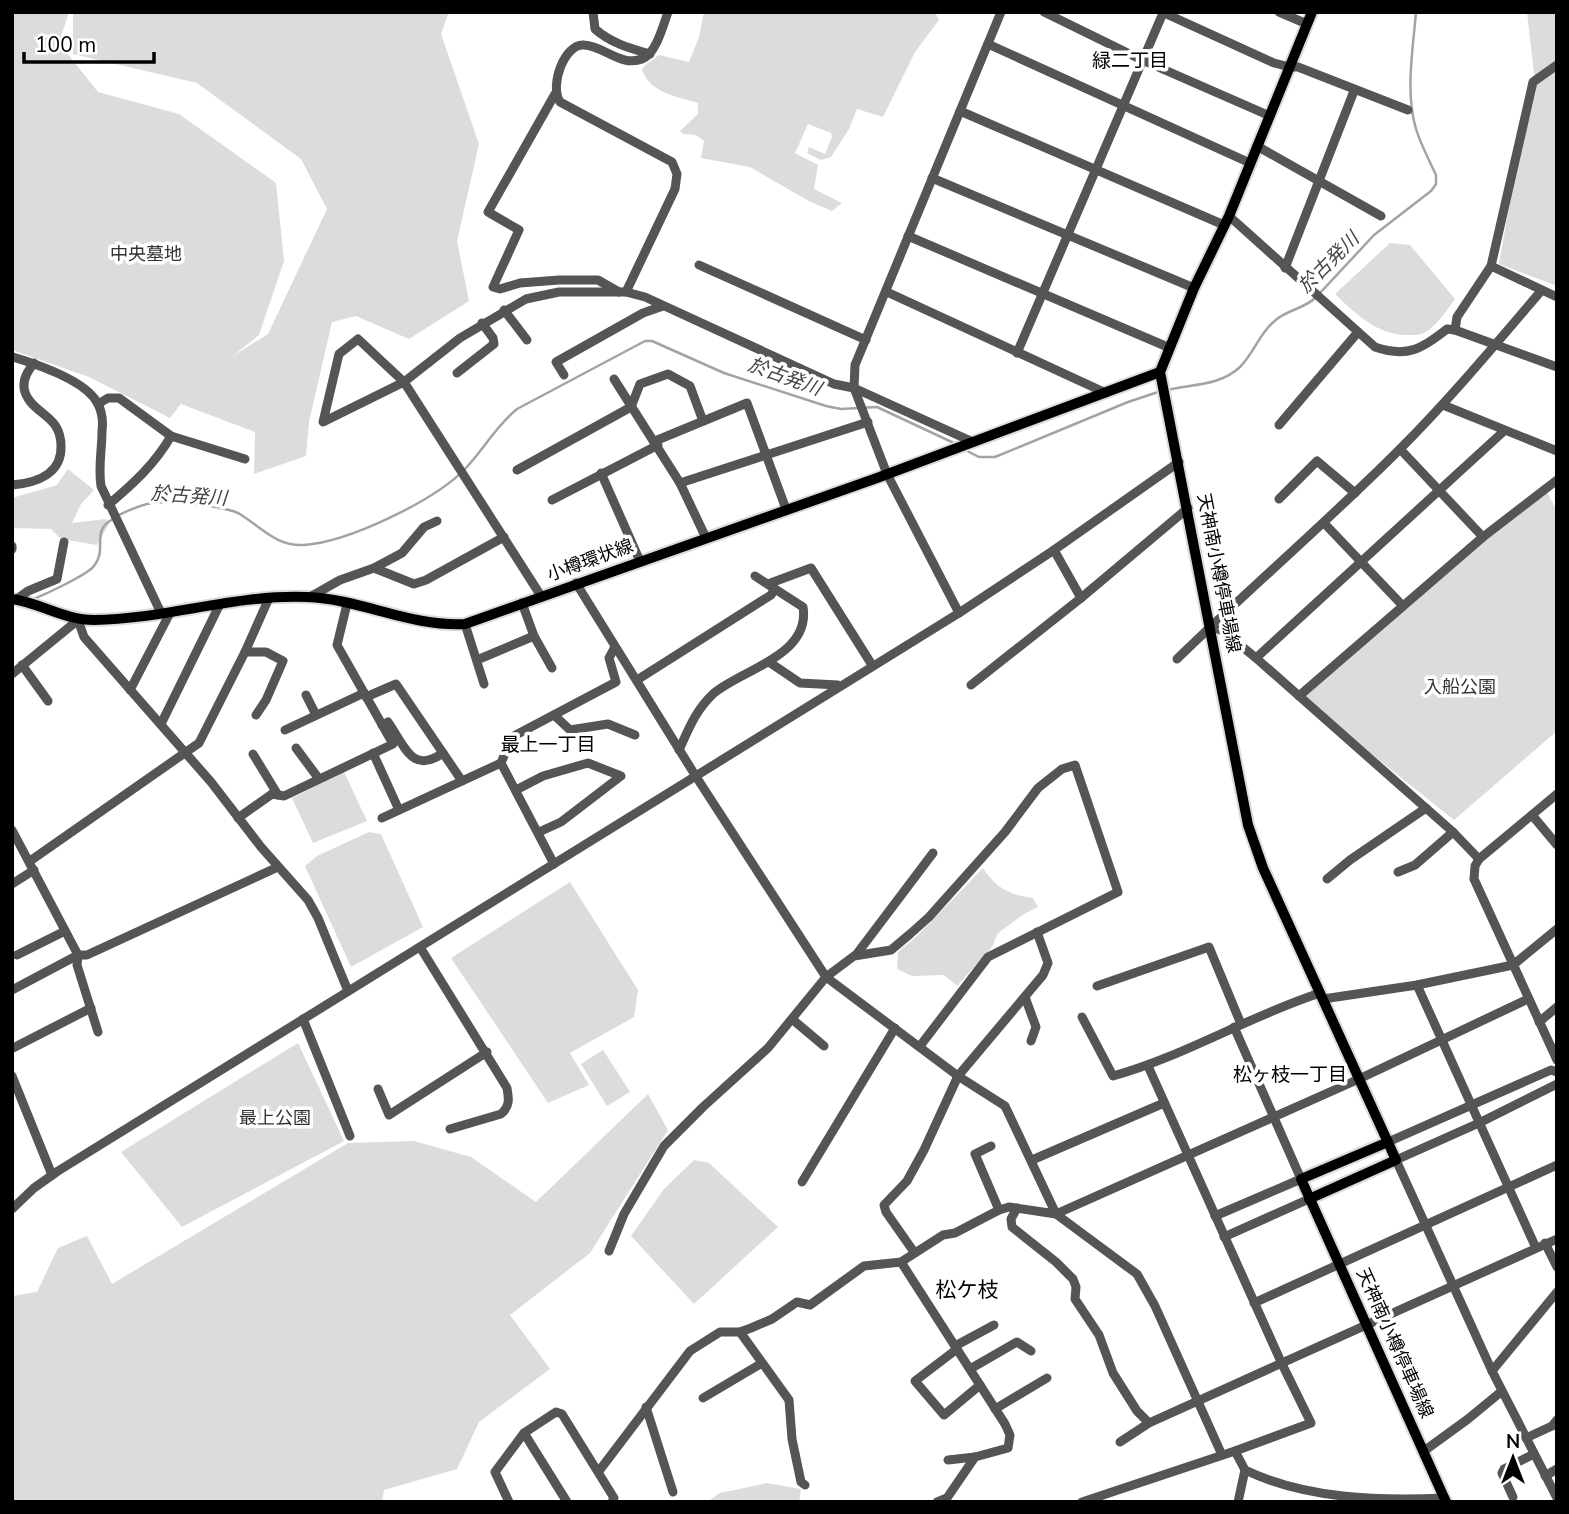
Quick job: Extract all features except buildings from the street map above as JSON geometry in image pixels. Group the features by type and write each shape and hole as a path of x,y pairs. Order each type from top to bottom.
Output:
{"main road":[{"path":"1161,377 1194,288 1226,221 1312,12"},
{"name":"小樽環状線","path":"17,600 78,620 97,620 269,598 310,597 433,624 465,624 887,474 1105,393 1161,377"},
{"name":"天神南小樽停車場線","path":"1161,377 1248,825 1263,868 1396,1160"},
{"path":"1301,1179 1388,1142"},
{"path":"1309,1199 1396,1160"},
{"name":"天神南小樽停車場線","path":"1301,1179 1445,1500"}],"street":[{"path":"593,12 595,29 605,38 650,54"},
{"path":"623,293 598,281 559,280 520,283 500,289 493,287 519,230 488,212 555,94 557,74 575,47 583,44 628,61 643,59 650,54 668,12"},
{"path":"959,612 887,474 856,392 855,365 1001,12"},
{"path":"1044,12 1142,60 1269,116"},
{"path":"1017,353 1162,12 1176,15 1274,63 1298,67 1408,110"},
{"path":"1279,12 1307,24"},
{"path":"988,44 1250,163"},
{"path":"1455,330 1457,317 1491,266 1533,82 1557,65"},
{"path":"1285,268 1354,91"},
{"path":"555,94 568,107 672,162 677,174 675,189 623,293"},
{"path":"960,111 1096,171 1226,221 1285,268 1375,347 1399,353 1426,346 1447,329 1557,367"},
{"path":"1257,146 1381,216"},
{"path":"932,178 1194,288"},
{"path":"908,236 1170,348"},
{"path":"699,265 866,340"},
{"path":"1491,266 1557,297"},
{"path":"1177,659 1324,523 1443,405 1541,291"},
{"path":"541,596 404,382 358,339 339,354 323,422 404,382 436,355 482,323 526,299 559,292 623,293 645,297 970,443"},
{"path":"887,292 1105,393"},
{"path":"564,375 556,362 643,313 663,306"},
{"path":"504,310 527,340"},
{"path":"457,373 494,344 482,323"},
{"path":"1279,425 1358,332"},
{"path":"13,357 34,363 86,389 98,404 103,430 98,468 101,486 108,505 165,613 130,690"},
{"path":"12,485 27,484 44,477 54,470 61,457 60,434 27,396 24,385 26,374 34,363"},
{"path":"517,470 631,407 639,384 668,374 690,386 703,421"},
{"path":"614,379 680,483 706,538"},
{"path":"98,404 108,398 119,398 171,436 245,459"},
{"path":"552,500 656,443 747,403 786,509"},
{"path":"1443,405 1557,451"},
{"path":"680,483 868,422"},
{"path":"1256,658 1504,431"},
{"path":"108,505 158,458 171,436"},
{"path":"1399,449 1483,537"},
{"path":"1279,499 1317,461 1355,493"},
{"path":"12,1209 52,1175 959,612 1055,550 1179,462"},
{"path":"601,473 640,561"},
{"path":"1299,696 1483,537 1557,480"},
{"path":"971,685 1081,598 1188,508"},
{"path":"310,597 329,585 374,568 402,553 424,527 437,522"},
{"path":"1324,523 1403,606"},
{"path":"374,568 414,584 504,537"},
{"path":"17,600 28,591 57,579 64,542"},
{"path":"1055,550 1081,598"},
{"path":"772,587 811,568 872,665"},
{"path":"679,750 696,711 716,692 769,662 788,647 801,626 803,607 755,576"},
{"path":"576,583 679,750 825,977 958,1076 1004,1106 1056,1214"},
{"path":"637,680 771,595 772,587"},
{"path":"12,884 32,865 199,743 269,598"},
{"path":"238,818 272,794 284,796 393,744 337,645 347,604"},
{"path":"522,604 534,636 552,668"},
{"path":"161,724 219,606"},
{"path":"12,674 78,620 84,637 186,753 308,900 348,991"},
{"path":"465,624 484,684"},
{"path":"1211,626 1223,631 1256,658 1426,808 1479,859"},
{"path":"477,660 534,636"},
{"path":"382,818 501,763 512,737 616,682 609,658 615,647"},
{"path":"245,652 266,652 282,661 267,700 256,715"},
{"path":"769,662 800,683 839,685"},
{"path":"22,665 48,701"},
{"path":"285,730 396,684 462,781"},
{"path":"306,695 316,715"},
{"path":"554,715 569,730 608,724 635,735"},
{"path":"382,725 388,722 413,758 422,763 443,752"},
{"path":"296,748 319,779"},
{"path":"373,753 399,810"},
{"path":"253,754 278,795"},
{"path":"501,763 554,864"},
{"path":"516,790 543,776 588,763 621,776 561,822 539,832"},
{"path":"856,956 891,950 910,934 929,917 1005,832 1038,789 1062,769 1075,765 1118,892 988,957 920,1046"},
{"path":"1557,794 1479,859 1474,878 1557,1060"},
{"path":"1327,879 1426,808"},
{"path":"1532,815 1557,845"},
{"path":"12,830 78,955 77,965 98,1032"},
{"path":"1398,872 1415,864 1452,832"},
{"path":"609,1251 624,1214 664,1146 768,1048 825,977 856,956 933,853"},
{"path":"12,990 78,955 87,955 278,867"},
{"path":"1082,1017 1113,1076 1148,1066 1282,1006 1322,996 1417,985 1513,965 1557,929"},
{"path":"17,955 65,931"},
{"path":"914,1252 884,1205 907,1181 958,1076 1043,975 1048,964 1037,932"},
{"path":"420,947 487,1052 507,1088 509,1100 507,1109 487,1119 450,1129"},
{"path":"1097,986 1209,947 1273,1115 1301,1179 1215,1216"},
{"path":"1417,985 1508,1187 1541,1245 1557,1267"},
{"path":"1025,997 1036,1027 1031,1041"},
{"path":"1056,1214 1273,1115 1359,1079 1528,999"},
{"path":"1539,1022 1557,1007"},
{"path":"12,1047 91,1008"},
{"path":"303,1019 350,1136"},
{"path":"792,1019 824,1046"},
{"path":"802,1182 895,1028"},
{"path":"378,1089 389,1115 487,1052"},
{"path":"1082,1502 1311,1423 1148,1066"},
{"path":"1388,1142 1471,1103 1551,1070 1557,1072"},
{"path":"12,1076 52,1175"},
{"path":"1557,1084 1396,1160 1492,1371 1557,1498"},
{"path":"1031,1160 1164,1103"},
{"path":"991,1146 975,1154 999,1210"},
{"path":"1254,1303 1557,1165"},
{"path":"1224,1237 1309,1199"},
{"path":"598,1471 690,1351 720,1332 740,1332 772,1319 797,1302 810,1305 864,1266 901,1262 943,1234 955,1233 1009,1207 1056,1214 1136,1274 1154,1306 1222,1455"},
{"path":"1017,1208 1011,1219 1012,1227 1073,1279 1075,1299 1099,1335 1113,1373 1136,1411 1149,1423"},
{"path":"1120,1443 1149,1423 1557,1239"},
{"path":"901,1262 1010,1435 1008,1448 975,1457 948,1460"},
{"path":"1492,1371 1557,1292"},
{"path":"980,1385 944,1415 915,1381 956,1347 994,1325"},
{"path":"740,1332 789,1400 792,1439 801,1482 805,1485"},
{"path":"970,1369 1017,1342 1031,1351"},
{"path":"703,1398 762,1363"},
{"path":"995,1409 1048,1378"},
{"path":"1424,1451 1502,1391"},
{"path":"646,1407 673,1492"},
{"path":"509,1502 495,1472 524,1433 556,1412 562,1414 598,1471 614,1498 612,1502"},
{"path":"1526,1438 1552,1426 1557,1420"},
{"path":"524,1433 567,1502"},
{"path":"1234,1451 1245,1470 1287,1486 1360,1500 1445,1500"},
{"path":"1513,1497 1502,1473 1504,1469 1534,1454"},
{"path":"944,1500 975,1457"},
{"path":"1545,1476 1557,1469"},
{"path":"1238,1502 1245,1470"}],"green space":[{"name":"中央墓地","path":"12,12 69,12 59,43 98,92 179,114 276,183 284,261 259,335 233,356 268,334 327,209 301,159 197,83 73,54 73,12 449,12 441,34 479,144 457,241 469,301 409,339 356,316 332,322 309,422 306,456 254,474 255,432 181,404 170,418 89,377 12,350"},
{"path":"704,12 935,12 939,20 915,52 883,117 857,109 849,129 831,157 821,160 807,153 809,147 825,154 831,133 808,124 795,153 818,165 814,189 842,203 832,211 750,167 701,158 704,141 696,135 683,134 680,131 698,114 698,103 657,89 642,70 659,55 689,62 699,37"},
{"path":"1527,12 1557,12 1557,286 1499,264 1516,167 1536,92"},
{"path":"1390,243 1410,245 1455,299 1438,321 1424,333 1404,335 1384,330 1358,315 1335,294"},
{"path":"68,469 94,490 81,504 72,523 106,519 109,524 97,545 61,539 51,529 12,528 12,498 57,485"},
{"name":"入船公園","path":"1545,488 1557,511 1557,731 1454,820 1299,696"},
{"path":"344,772 367,821 313,843 292,798"},
{"path":"369,832 381,834 423,927 351,967 305,866 317,856"},
{"path":"983,868 998,885 1017,895 1033,898 1038,907 998,933 992,947 957,986 944,975 912,976 897,969 898,952"},
{"path":"570,882 638,990 634,1017 570,1053 589,1085 548,1103 451,958"},
{"name":"最上公園","path":"298,1043 344,1141 182,1227 121,1152"},
{"path":"603,1050 630,1092 607,1106 581,1064"},
{"path":"648,1094 668,1130 590,1253 510,1315 550,1369 479,1422 457,1469 384,1490 382,1502 12,1502 12,1296 37,1292 58,1248 87,1236 112,1284 348,1143 414,1141 471,1157 536,1202"},
{"path":"694,1160 709,1163 778,1227 694,1304 631,1236 664,1189"},
{"path":"767,1483 801,1489 799,1502 707,1502 720,1493"}],"waterway":[{"name":"於古発川","path":"1320,293 1374,235 1431,191 1436,184 1436,175 1416,129 1411,100 1416,12"},
{"name":"於古発川","path":"1167,390 1224,378 1240,367 1271,324 1315,298"},
{"name":"於古発川","path":"119,515 138,507 167,502 222,508 238,513 276,539 294,545 322,542 343,536 389,518 433,494 465,469 517,409 645,341 652,341 724,373 826,406 841,409 877,407 956,444"},
{"name":"於古発川","path":"965,450 979,457 995,457 1161,391"},
{"name":"於古発川","path":"31,600 90,570 98,560 102,529 113,519"}],"district":[{"name":"緑二丁目","path":"1130,60"},
{"name":"最上一丁目","path":"548,744"},
{"name":"松ヶ枝一丁目","path":"1290,1074"},
{"name":"松ケ枝","path":"967,1290"}]}
